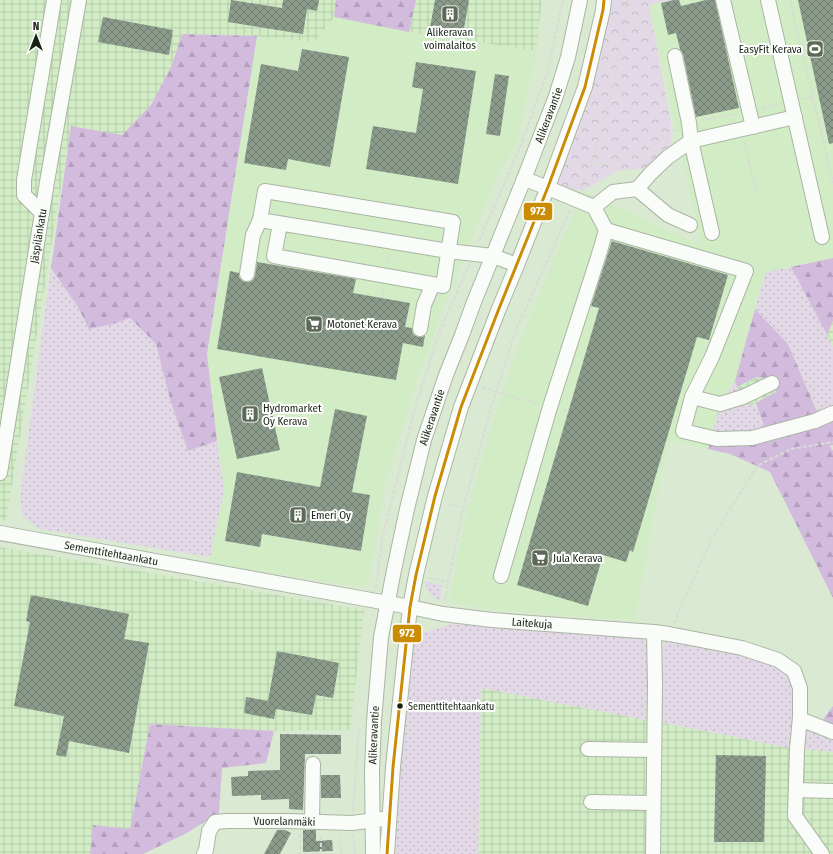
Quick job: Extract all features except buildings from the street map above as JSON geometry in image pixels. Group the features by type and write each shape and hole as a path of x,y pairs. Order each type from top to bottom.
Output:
{"street":[{"path":"42,213 24,195 24,180 54,0"},
{"name":"Jäspilänkatu","path":"0,473 42,213 80,0"},
{"name":"Alikeravantie","path":"373,854 372,772 374,722 382,636 407,509 424,440 446,375 556,96 568,57 580,0"},
{"name":"Alikeravantie","path":"387,854 393,760 410,607 435,496 461,407 548,187 585,87 604,0"},
{"path":"723,0 747,128"},
{"path":"768,0 822,236"},
{"path":"675,56 689,123 690,141 712,233"},
{"path":"594,207 613,192 638,189 651,173 668,157 690,141 794,117"},
{"path":"501,576 550,407 606,230 594,207 548,187 524,179"},
{"path":"638,189 668,215 690,225"},
{"path":"246,274 253,235 260,220 265,191 453,222 442,286 274,256 280,224"},
{"path":"260,220 448,251 492,256 517,265"},
{"path":"606,230 746,271 712,357 692,397 683,431 717,439 752,438 815,421 833,413"},
{"path":"420,330 424,305 430,291 431,284"},
{"path":"692,397 720,404 743,397 772,383"},
{"name":"Sementtitehtaankatu","path":"0,533 410,607"},
{"name":"Laitekuja","path":"410,607 442,614 492,620 669,634 742,648 778,660 794,671 800,688 800,719 797,749 795,816 822,854"},
{"path":"653,854 655,686 654,632"},
{"path":"800,719 833,732"},
{"path":"588,749 654,750"},
{"path":"311,821 313,764"},
{"path":"796,790 833,791"},
{"path":"591,802 653,803"},
{"name":"Vuorelanmäki","path":"204,854 209,831 215,822 311,821 352,823 389,819"}],"path":[{"path":"416,576 448,582 463,508 489,415 514,335 591,164 611,95 623,38 627,0"},
{"path":"790,0 833,184"},
{"path":"737,113 747,128 756,191"},
{"path":"428,369 446,375"},
{"path":"470,384 550,407"},
{"path":"669,634 711,540 757,466 792,449 833,442"},
{"path":"449,504 463,508"},
{"path":"378,568 394,570"},
{"path":"311,821 321,854 300,854 311,821"},
{"path":"340,823 341,854"}],"shaded area":[{"path":"0,0 336,0 334,17 314,42 257,36 182,34 172,65 151,105 122,135 71,126 6,521 0,520"},
{"path":"416,0 542,0 536,51 409,32"},
{"path":"672,0 833,0 833,258 766,272 735,381 720,404 708,449 671,440 661,474 635,621 483,609 449,602 462,531 499,401 529,318 583,191 701,245 649,5"},
{"path":"334,17 409,32 536,51 517,144 501,168 451,288 415,386 385,486 368,586 352,586 209,563 224,490 207,356 257,36 314,42"},
{"path":"833,321 833,347 827,335"},
{"path":"756,377 770,379 776,392 750,406 737,387"},
{"path":"0,547 364,610 350,730 274,731 150,724 130,829 93,825 90,854 0,854"},
{"path":"481,688 797,749 833,752 833,854 479,854"}],"green space":[{"path":"336,0 416,0 409,32 334,17"},
{"path":"610,0 673,0 649,5 671,123 671,145 644,168 617,171 583,191 556,185"},
{"path":"182,34 257,36 207,354 217,441 188,451 171,403 156,344 130,318 113,324 89,329 78,307 51,268 71,126 122,135 151,105 172,65"},
{"path":"833,258 833,321 827,335 791,267"},
{"path":"791,267 833,347 833,418 823,423 788,344 755,309 766,272"},
{"path":"51,268 78,307 89,329 113,324 130,318 156,343 171,403 188,451 217,441 224,490 210,557 40,529 23,517 20,497"},
{"path":"755,309 788,344 822,423 833,418 833,445 830,446 833,451 833,598 770,472 730,454 708,449 710,443 768,438 756,403 776,392 770,380 756,377 737,387 735,381"},
{"path":"735,381 737,387 750,406 756,403 768,438 710,443 720,404"},
{"path":"425,581 442,585 440,601 434,598 430,593"},
{"path":"453,624 633,635 643,638 648,646 646,720 481,688 478,854 388,854 409,651 417,637 432,630"},
{"path":"667,641 706,646 763,659 791,675 795,689 791,748 661,722 663,646"},
{"path":"833,706 833,730 826,726 824,718"},
{"path":"808,722 833,732 833,752 805,749"},
{"path":"150,724 274,731 266,763 222,768 219,813 185,834 143,854 90,854 93,825 130,829"}],"transit line":[{"name":"972","path":"387,854 393,767 410,607 435,496 461,407 548,187 585,87 604,0"}],"place":[{"name":"Alikeravan voimalaitos","path":"450,14"},
{"name":"EasyFit Kerava","path":"815,49"},
{"name":"Motonet Kerava","path":"314,324"},
{"name":"Hydromarket Oy Kerava","path":"250,414"},
{"name":"Emeri Oy","path":"298,515"},
{"name":"Jula Kerava","path":"540,558"},
{"name":"Sementtitehtaankatu","path":"400,706"}]}
